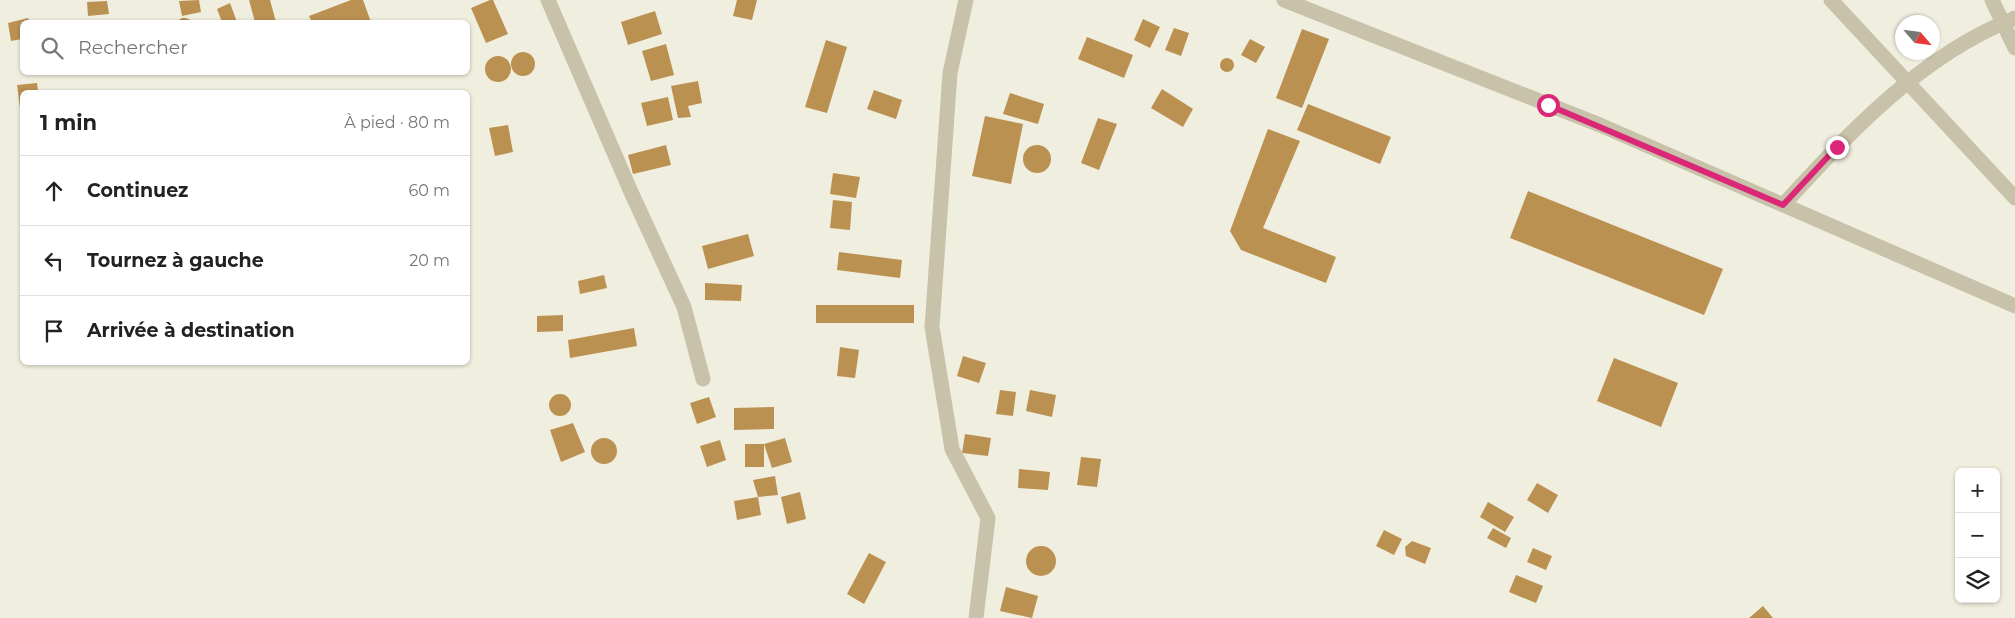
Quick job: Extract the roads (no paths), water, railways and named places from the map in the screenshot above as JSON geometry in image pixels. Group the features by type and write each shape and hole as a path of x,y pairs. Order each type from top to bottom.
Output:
{"street":[{"path":"548,0 684,307 703,378"},
{"path":"966,0 950,73 932,327 952,449 988,518 976,618"},
{"path":"1284,0 1600,125 2015,306"},
{"path":"1831,0 2015,198"},
{"path":"1992,0 2009,21 2015,48"},
{"path":"1783,205 1837,147 1906,81 1948,52 2009,21"}]}
